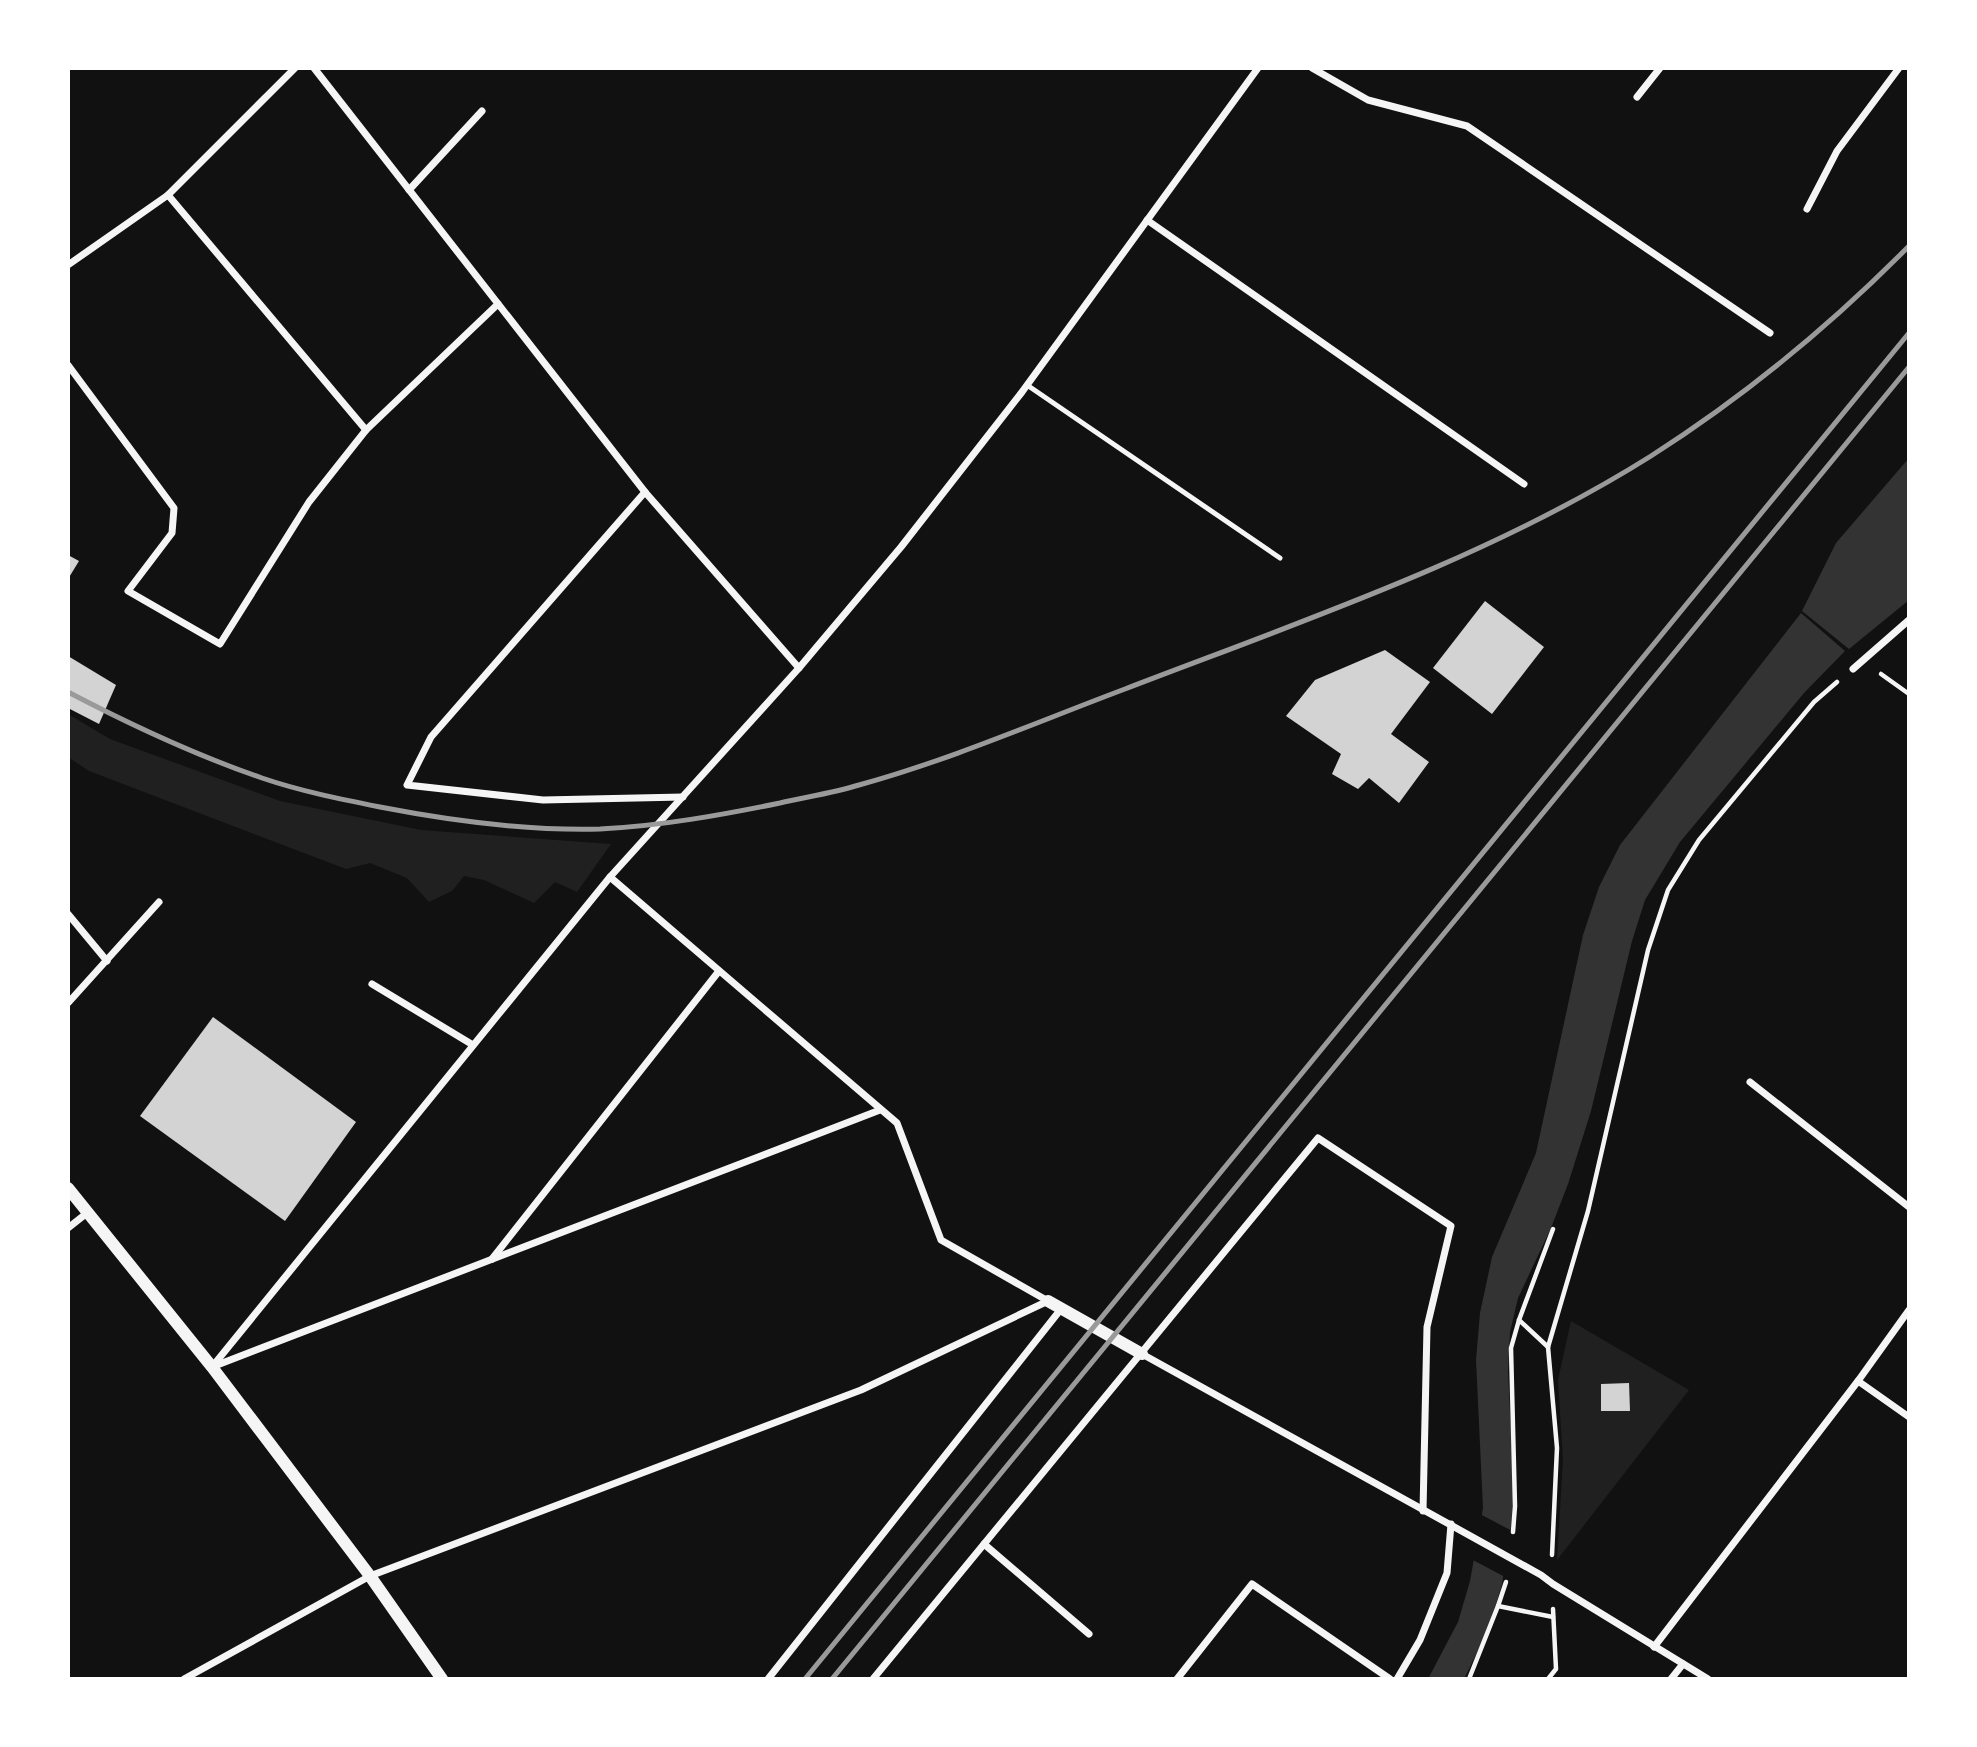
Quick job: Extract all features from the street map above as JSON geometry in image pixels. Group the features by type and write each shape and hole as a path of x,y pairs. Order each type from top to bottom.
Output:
{"street":[{"path":"68,265 168,195 295,68"},
{"path":"314,68 645,492 799,668"},
{"path":"212,1367 610,877 799,668 901,547 1027,384 1258,68"},
{"path":"1312,68 1368,100 1467,126 1770,333"},
{"path":"1636,97 1660,68"},
{"path":"1807,209 1837,151 1899,68"},
{"path":"409,190 482,111"},
{"path":"168,195 366,430"},
{"path":"1147,220 1524,484"},
{"path":"68,365 174,508 172,533 128,591 220,644 309,502 366,430 498,304"},
{"path":"645,492 431,737 407,785 543,800 682,797"},
{"path":"1853,669 1909,620"},
{"path":"610,877 897,1123 942,1240 1061,1309 1541,1575 1708,1679"},
{"path":"68,1003 159,902"},
{"path":"68,914 107,961"},
{"path":"492,1259 719,971"},
{"path":"372,984 472,1045"},
{"path":"1749,1082 1909,1208"},
{"path":"212,1367 880,1110"},
{"path":"873,1679 1318,1138 1451,1226 1427,1326 1423,1511"},
{"path":"68,1188 212,1367 370,1576 442,1679"},
{"path":"68,1228 88,1213"},
{"path":"184,1679 370,1576 861,1390 1048,1301"},
{"path":"768,1679 1061,1309"},
{"path":"1654,1647 1858,1381 1909,1310"},
{"path":"1858,1381 1909,1417"},
{"path":"1397,1679 1420,1640 1447,1573 1451,1524"},
{"path":"984,1544 1089,1634"},
{"path":"1177,1679 1252,1584 1390,1679"},
{"path":"1671,1679 1683,1664"}],"lane":[{"path":"1027,384 1280,558"}],"path":[{"path":"1862,661 1909,694"},
{"path":"1548,1679 1556,1669 1553,1584 1557,1448 1548,1347 1588,1211 1648,950 1668,890 1699,840 1814,702 1853,669"},
{"path":"1512,1544 1515,1506 1511,1348 1553,1229"},
{"path":"1519,1320 1548,1347"},
{"path":"1469,1679 1506,1581"},
{"path":"1498,1606 1553,1617"}],"shaded area":[{"path":"1909,458 1909,600 1849,649 1802,611 1836,543"},
{"path":"1801,613 1845,651 1804,693 1680,842 1645,900 1632,941 1591,1111 1551,1228 1518,1298 1510,1332 1508,1372 1514,1489 1502,1584 1489,1628 1464,1679 1428,1679 1458,1622 1470,1581 1483,1508 1476,1360 1480,1313 1492,1257 1536,1153 1583,935 1599,887 1620,845"},
{"path":"68,714 110,739 280,801 421,830 611,844 577,892 555,882 534,903 484,880 464,876 452,891 429,902 407,878 370,863 346,869 89,771 68,757"},
{"path":"1571,1321 1689,1390 1557,1560 1563,1460 1558,1380"}],"pier":[{"path":"1478,1513 1514,1532 1507,1578 1471,1559"}],"building":[{"path":"68,555 79,561 68,579"},
{"path":"1485,601 1544,647 1492,714 1433,668"},
{"path":"1385,650 1430,682 1391,734 1429,762 1399,803 1369,778 1358,789 1332,774 1341,754 1286,716 1315,680"},
{"path":"68,656 116,685 99,724 68,708"},
{"path":"213,1017 356,1122 285,1221 140,1116"},
{"path":"1629,1383 1630,1411 1601,1411 1601,1384"}],"railway":[{"path":"68,692 164,739 262,778 335,798 462,821 517,827 623,828 713,816 839,790 960,752 1326,612 1460,557 1525,526 1589,493 1651,456 1720,409 1817,332 1909,246"},
{"path":"805,1679 1909,333"},
{"path":"832,1679 1909,367"}]}
